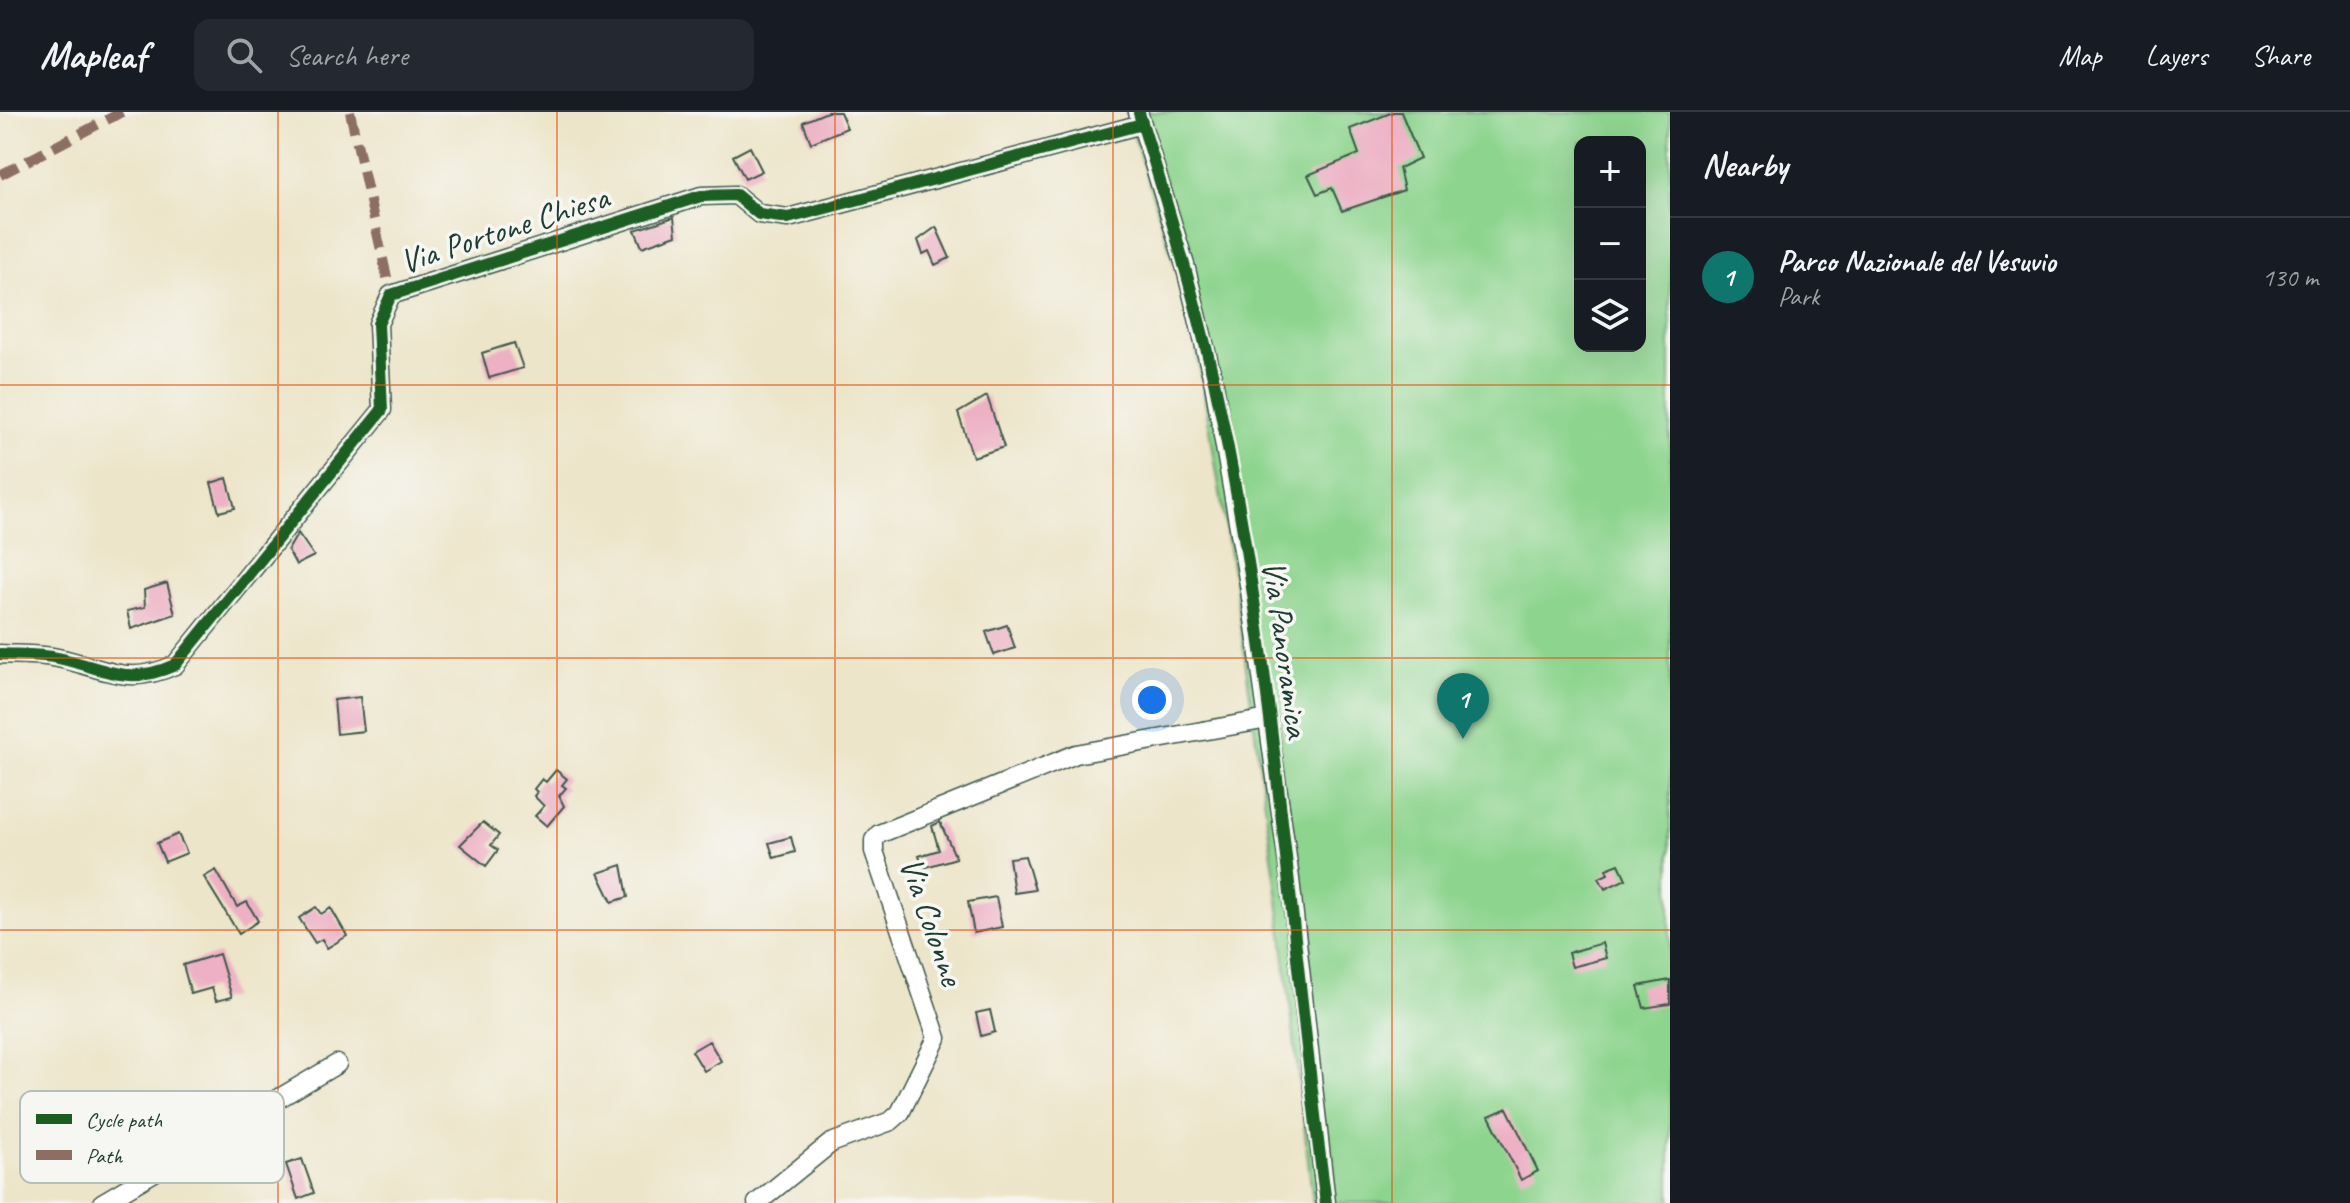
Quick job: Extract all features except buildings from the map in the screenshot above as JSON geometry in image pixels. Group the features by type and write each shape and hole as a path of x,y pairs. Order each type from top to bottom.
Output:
{"street":[{"name":"Via Portone Chiesa","path":"0,654 55,658 115,673 148,677 175,665 382,410 378,324 391,295 701,196 736,195 759,214 788,218 1140,118"},
{"name":"Via Panoramica","path":"1140,118 1185,265 1214,384 1250,590 1326,1203"},
{"name":"Via Colonne","path":"757,1203 831,1143 891,1121 900,1113 937,1038 874,851 874,840 879,834 1076,754 1268,719"},
{"path":"284,1095 337,1064"},
{"path":"102,1203 136,1183"}],"green space":[{"path":"1126,112 1670,112 1670,1203 1313,1203 1278,899 1234,579 1192,319"}],"marked path":[{"path":"0,175 122,112"},
{"path":"350,112 391,295"}],"cycle path":[{"path":"1139,113 1197,314 1235,483 1266,688 1326,1203"},
{"path":"0,654 51,657 129,675 143,675 175,665 382,410 378,324 391,295 701,196 736,195 759,214 788,218 1142,124"}],"place":[{"name":"Parco Nazionale del Vesuvio","path":"1463,739"}]}
